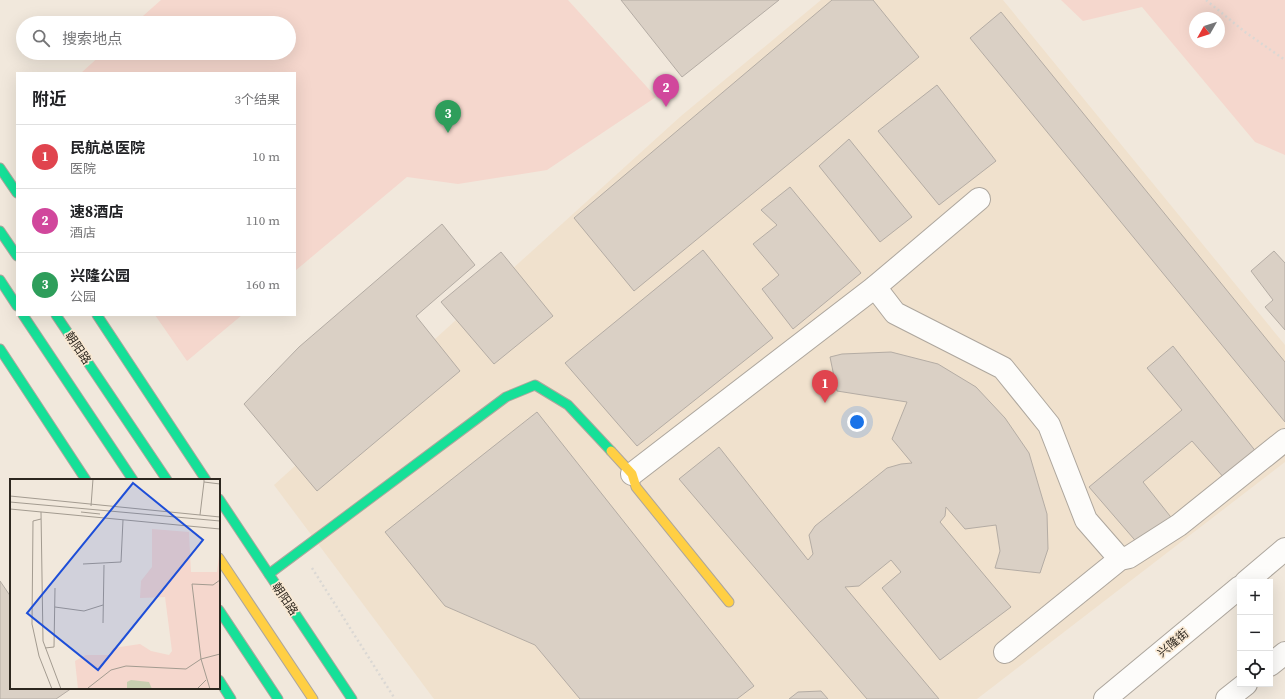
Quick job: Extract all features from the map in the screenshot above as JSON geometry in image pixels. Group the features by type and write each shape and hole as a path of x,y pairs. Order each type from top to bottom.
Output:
{"main road":[{"path":"0,168 16,192"},
{"path":"0,231 16,255"},
{"path":"0,280 16,304"},
{"path":"24,316 132,479"},
{"name":"朝阳路","path":"57,316 165,479"},
{"path":"98,316 205,479"},
{"path":"0,349 85,479"},
{"path":"269,574 506,397 535,385 568,405 632,474 636,487 729,602"},
{"name":"朝阳路","path":"220,500 352,699"},
{"path":"220,560 313,699"},
{"path":"220,612 278,699"},
{"path":"220,682 231,699"}],"street":[{"path":"632,474 875,287 979,199"},
{"path":"875,287 895,313 1003,368 1049,425 1086,520 1120,559"},
{"path":"1005,652 1120,559 1129,557 1179,525 1285,440"},
{"path":"1250,579 1285,549"},
{"name":"兴隆街","path":"1105,699 1237,589"},
{"path":"1273,663 1285,653"},
{"path":"1227,699 1242,687"}],"path":[{"path":"1206,0 1245,32 1285,60"},
{"path":"302,550 349,628 395,699"}],"shaded area":[{"path":"161,0 568,0 656,97 547,170 458,184 407,177 296,270 296,72 82,72 95,60 296,60 296,16 143,16"},
{"path":"821,0 1003,0 1285,345 1285,462 977,699 434,699 274,485 681,116"},
{"path":"1061,0 1285,0 1285,155 1255,142 1142,7 1083,21"},
{"path":"156,316 241,316 187,361"}],"building":[{"path":"621,0 779,0 682,77"},
{"path":"832,0 873,0 919,57 634,291 574,218"},
{"path":"1001,12 1285,362 1285,422 970,38"},
{"path":"937,85 996,161 939,205 878,131"},
{"path":"849,139 912,217 880,242 819,166"},
{"path":"790,187 861,273 793,329 762,289 779,275 753,244 777,225 761,210"},
{"path":"442,224 475,265 416,316 460,371 317,491 244,404 299,347"},
{"path":"703,250 773,338 637,446 565,363"},
{"path":"1274,251 1285,263 1285,330 1265,307 1273,300 1251,271"},
{"path":"501,252 553,316 494,364 441,302"},
{"path":"1173,346 1257,453 1225,479 1192,441 1143,482 1174,521 1140,546 1089,487 1182,410 1147,368"},
{"path":"891,352 938,364 976,387 1005,418 1029,453 1047,514 1048,549 1040,573 995,568 1000,551 996,525 965,529 946,507 945,516 940,522 1011,607 940,660 882,588 901,572 891,560 859,586 845,587 939,699 867,699 679,479 719,447 808,560 813,554 809,535 815,526 887,468 912,463 892,439 907,402 837,391 830,357 842,354"},
{"path":"537,412 754,686 737,699 580,699 535,645 445,606 385,532"},
{"path":"0,581 10,596 10,689 71,689 56,699 0,699"},
{"path":"821,691 828,699 789,699 798,692"}],"traffic: fast":[{"path":"0,168 16,192"},
{"path":"0,231 16,255"},
{"path":"0,280 16,304"},
{"path":"24,316 132,479"},
{"path":"57,316 166,479"},
{"path":"98,316 205,479"},
{"path":"0,349 85,479"},
{"path":"269,574 506,397 535,385 568,405 611,451"},
{"path":"220,501 352,699"},
{"path":"220,612 278,699"},
{"path":"220,682 231,699"}],"traffic: slow":[{"path":"611,451 632,474 636,487 729,602"},
{"path":"220,560 313,699"}],"place":[{"name":"速8酒店","path":"666,107"},
{"name":"兴隆公园","path":"448,133"},
{"name":"民航总医院","path":"825,403"}]}
